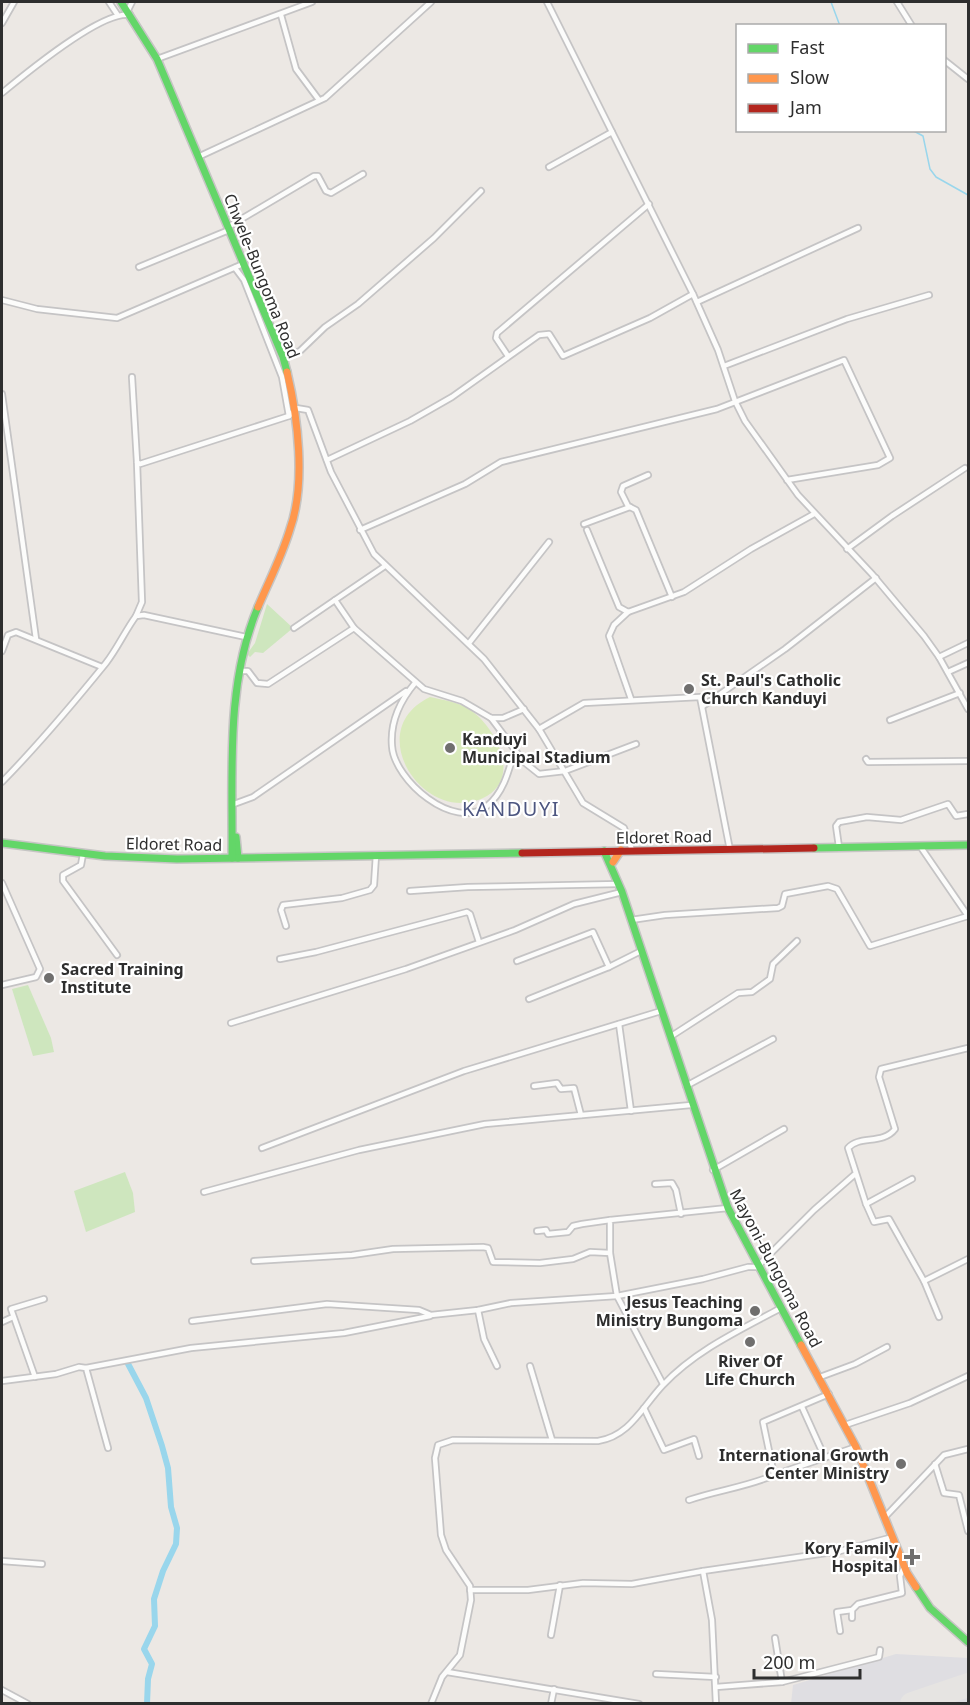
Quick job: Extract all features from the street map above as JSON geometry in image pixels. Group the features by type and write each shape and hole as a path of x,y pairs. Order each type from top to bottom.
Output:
{"main road":[{"name":"Chwele-Bungoma Road","path":"121,2 157,59 243,264 256,303 283,357 296,408 299,465 295,516 246,637 238,671 234,739 235,856"},
{"name":"Eldoret Road","path":"2,843 96,855 235,856 969,845"},
{"path":"613,862 621,850"},
{"path":"606,851 613,862 619,884"},
{"path":"606,851 619,884"},
{"name":"Mayoni-Bungoma Road","path":"619,884 691,1105 728,1208 779,1309 820,1377 856,1447 904,1567 930,1608 969,1642"}],"street":[{"path":"2,23 14,2"},
{"path":"109,2 117,14"},
{"path":"2,93 69,42 117,14 130,13 132,2"},
{"path":"157,59 312,2"},
{"path":"198,157 319,100 340,86 431,2"},
{"path":"548,2 697,302 735,401 753,435 814,514 876,578 939,657 969,709"},
{"path":"897,2 911,24"},
{"path":"281,15 296,69 319,100"},
{"path":"946,61 969,79"},
{"path":"549,167 612,132"},
{"path":"139,267 228,228 314,176 318,176 326,191 331,193 363,174"},
{"path":"283,357 300,351 325,327 358,303 434,238 481,191"},
{"path":"508,356 496,338 496,333 649,204"},
{"path":"697,302 858,228"},
{"path":"2,300 37,309 117,318 243,264"},
{"path":"235,268 256,303 282,377 289,416"},
{"path":"327,460 452,397 508,356 545,333 549,334 563,356 650,318 693,294"},
{"path":"723,366 847,319 929,295"},
{"path":"360,530 465,484 501,462 666,420 700,414 841,360 845,361 889,451 889,460 878,465 786,480"},
{"path":"2,782 33,752 102,667 136,616 142,602 132,377"},
{"path":"2,394 36,639"},
{"path":"137,462 142,463 289,416 296,408 308,410 327,460 360,530 385,566 469,643 524,709 583,803 624,828 632,850"},
{"path":"847,549 965,468"},
{"path":"648,475 621,488 630,507 636,510 672,597"},
{"path":"628,612 619,606 586,527 630,507"},
{"path":"631,699 609,636 614,625 628,612 672,597 814,514"},
{"path":"469,643 549,542"},
{"path":"294,628 385,566"},
{"path":"703,706 784,649 876,578"},
{"path":"336,600 354,627 415,683 462,701 491,718 524,762 539,774 565,771 636,744"},
{"path":"136,616 144,615 246,637"},
{"path":"238,671 248,671 256,683 268,684 354,627"},
{"path":"2,635 16,632 102,667"},
{"path":"2,651 9,635"},
{"path":"939,657 969,643"},
{"path":"948,672 969,663"},
{"path":"415,683 400,705 392,732 392,747 402,772 432,802 462,813 482,810 501,788 514,749"},
{"path":"234,804 252,797 292,771 415,683"},
{"path":"890,720 960,693"},
{"path":"538,729 584,703 698,696 703,706 730,849"},
{"path":"491,718 503,718 524,709"},
{"path":"866,759 868,762 885,763 969,760"},
{"path":"839,848 836,823 839,822 867,817 901,820 948,804 957,817 969,814"},
{"path":"631,920 665,915 778,908 782,906 784,894 828,886 837,889 870,946 968,916 920,846"},
{"path":"83,854 81,865 63,875 63,881 117,955"},
{"path":"286,926 280,910 283,905 342,898 370,890 374,885 376,855"},
{"path":"2,883 40,969 36,977 2,985"},
{"path":"410,891 468,887 619,884"},
{"path":"231,1023 406,969 479,942 619,884"},
{"path":"280,959 467,912 470,914 479,942"},
{"path":"518,961 593,932 609,967"},
{"path":"670,1037 736,994 752,992 765,983 771,977 773,964 797,941"},
{"path":"529,999 609,967 641,951"},
{"path":"262,1148 464,1071 661,1011"},
{"path":"618,1024 631,1112"},
{"path":"686,1086 773,1039"},
{"path":"939,1317 924,1281 889,1219 874,1222 854,1175 848,1150 849,1145 884,1138 894,1132 896,1127 879,1077 880,1070 969,1048"},
{"path":"534,1086 555,1082 561,1089 573,1088 580,1115"},
{"path":"204,1192 359,1149 500,1122 691,1105"},
{"path":"713,1170 784,1130"},
{"path":"2,1381 56,1374 79,1366 86,1368 191,1348 344,1333 431,1315 529,1301 617,1296 703,1279 748,1267 757,1267 814,1210 854,1175"},
{"path":"866,1204 912,1179"},
{"path":"655,1184 672,1183 675,1186 681,1214"},
{"path":"537,1231 546,1230 548,1234 561,1233 582,1224 728,1208"},
{"path":"610,1220 610,1253 617,1296 663,1384"},
{"path":"254,1261 352,1255 393,1249 483,1247 488,1248 493,1262 510,1264 562,1261 590,1252 610,1253"},
{"path":"924,1281 969,1259"},
{"path":"35,1377 13,1317 13,1307 44,1299"},
{"path":"192,1321 343,1303 419,1310 431,1315"},
{"path":"431,1704 462,1647 471,1600 467,1580 447,1550 441,1535 435,1458 438,1445 453,1440 598,1442 615,1438 663,1384 700,1353 779,1309"},
{"path":"478,1310 484,1339 497,1366"},
{"path":"2,1322 13,1317"},
{"path":"820,1377 855,1364 887,1347"},
{"path":"530,1366 552,1440"},
{"path":"86,1368 108,1448"},
{"path":"845,1425 910,1403 969,1376"},
{"path":"774,1475 762,1423 829,1394"},
{"path":"802,1407 825,1458"},
{"path":"644,1408 664,1450 694,1439 699,1456"},
{"path":"689,1500 721,1490 751,1485 856,1447"},
{"path":"885,1517 946,1454 969,1449"},
{"path":"935,1464 944,1493 959,1494 969,1531"},
{"path":"470,1590 528,1590 591,1582 632,1584 703,1571 830,1553 893,1537"},
{"path":"2,1562 42,1564"},
{"path":"840,1631 837,1612 852,1610 858,1604 902,1593 900,1576 904,1567"},
{"path":"703,1571 712,1620 716,1704"},
{"path":"552,1635 560,1586"},
{"path":"852,1610 852,1618"},
{"path":"775,1638 782,1682"},
{"path":"716,1687 782,1682 879,1658 880,1650"},
{"path":"447,1672 639,1704"},
{"path":"656,1674 716,1677"},
{"path":"550,1704 554,1689"},
{"path":"2,1690 28,1704"}],"shaded area":[{"path":"896,1654 968,1658 968,1703 791,1704 793,1685"}],"green space":[{"path":"267,604 293,628 263,653 255,652 250,657 247,654 255,643"},
{"name":"Kanduyi Municipal Stadium","path":"430,697 469,709 487,726 495,738 503,763 502,776 497,787 487,796 464,803 443,800 424,789 409,772 401,752 401,732 410,712"},
{"path":"28,985 51,1038 54,1052 33,1056 12,989"},
{"path":"125,1172 133,1193 135,1212 86,1232 74,1191"}],"waterway":[{"path":"831,2 839,24"},
{"path":"916,132 923,136 930,169 936,177 968,195"},
{"path":"126,1360 146,1398 162,1446 168,1468 171,1507 177,1528 176,1544 163,1571 154,1599 155,1626 144,1649 152,1664 148,1679 147,1704"}],"runway":[{"path":"912,1704 968,1685"}],"traffic: fast":[{"path":"121,2 157,59 283,357 287,372"},
{"path":"232,858 232,762 236,699 247,637 258,607"},
{"path":"236,837 238,858"},
{"path":"2,843 105,856 177,859 522,853"},
{"path":"814,848 968,845"},
{"path":"604,851 622,892 728,1208 801,1345"},
{"path":"916,1587 930,1608 968,1642"}],"traffic: slow":[{"path":"258,607 287,539 298,492 299,451 287,372"},
{"path":"613,862 621,850"},
{"path":"801,1345 856,1447 907,1573 916,1587"}],"traffic: jam":[{"path":"522,853 814,848"}],"place":[{"name":"St. Paul's Catholic Church Kanduyi","path":"689,689"},
{"name":"Kanduyi Municipal Stadium","path":"450,748"},
{"name":"Sacred Training Institute","path":"49,978"},
{"name":"Jesus Teaching Ministry Bungoma","path":"755,1311"},
{"name":"River Of Life Church","path":"750,1342"},
{"name":"International Growth Center Ministry","path":"901,1464"},
{"name":"Kory Family Hospital","path":"912,1557"}],"district":[{"name":"KANDUYI","path":"511,808"}]}
